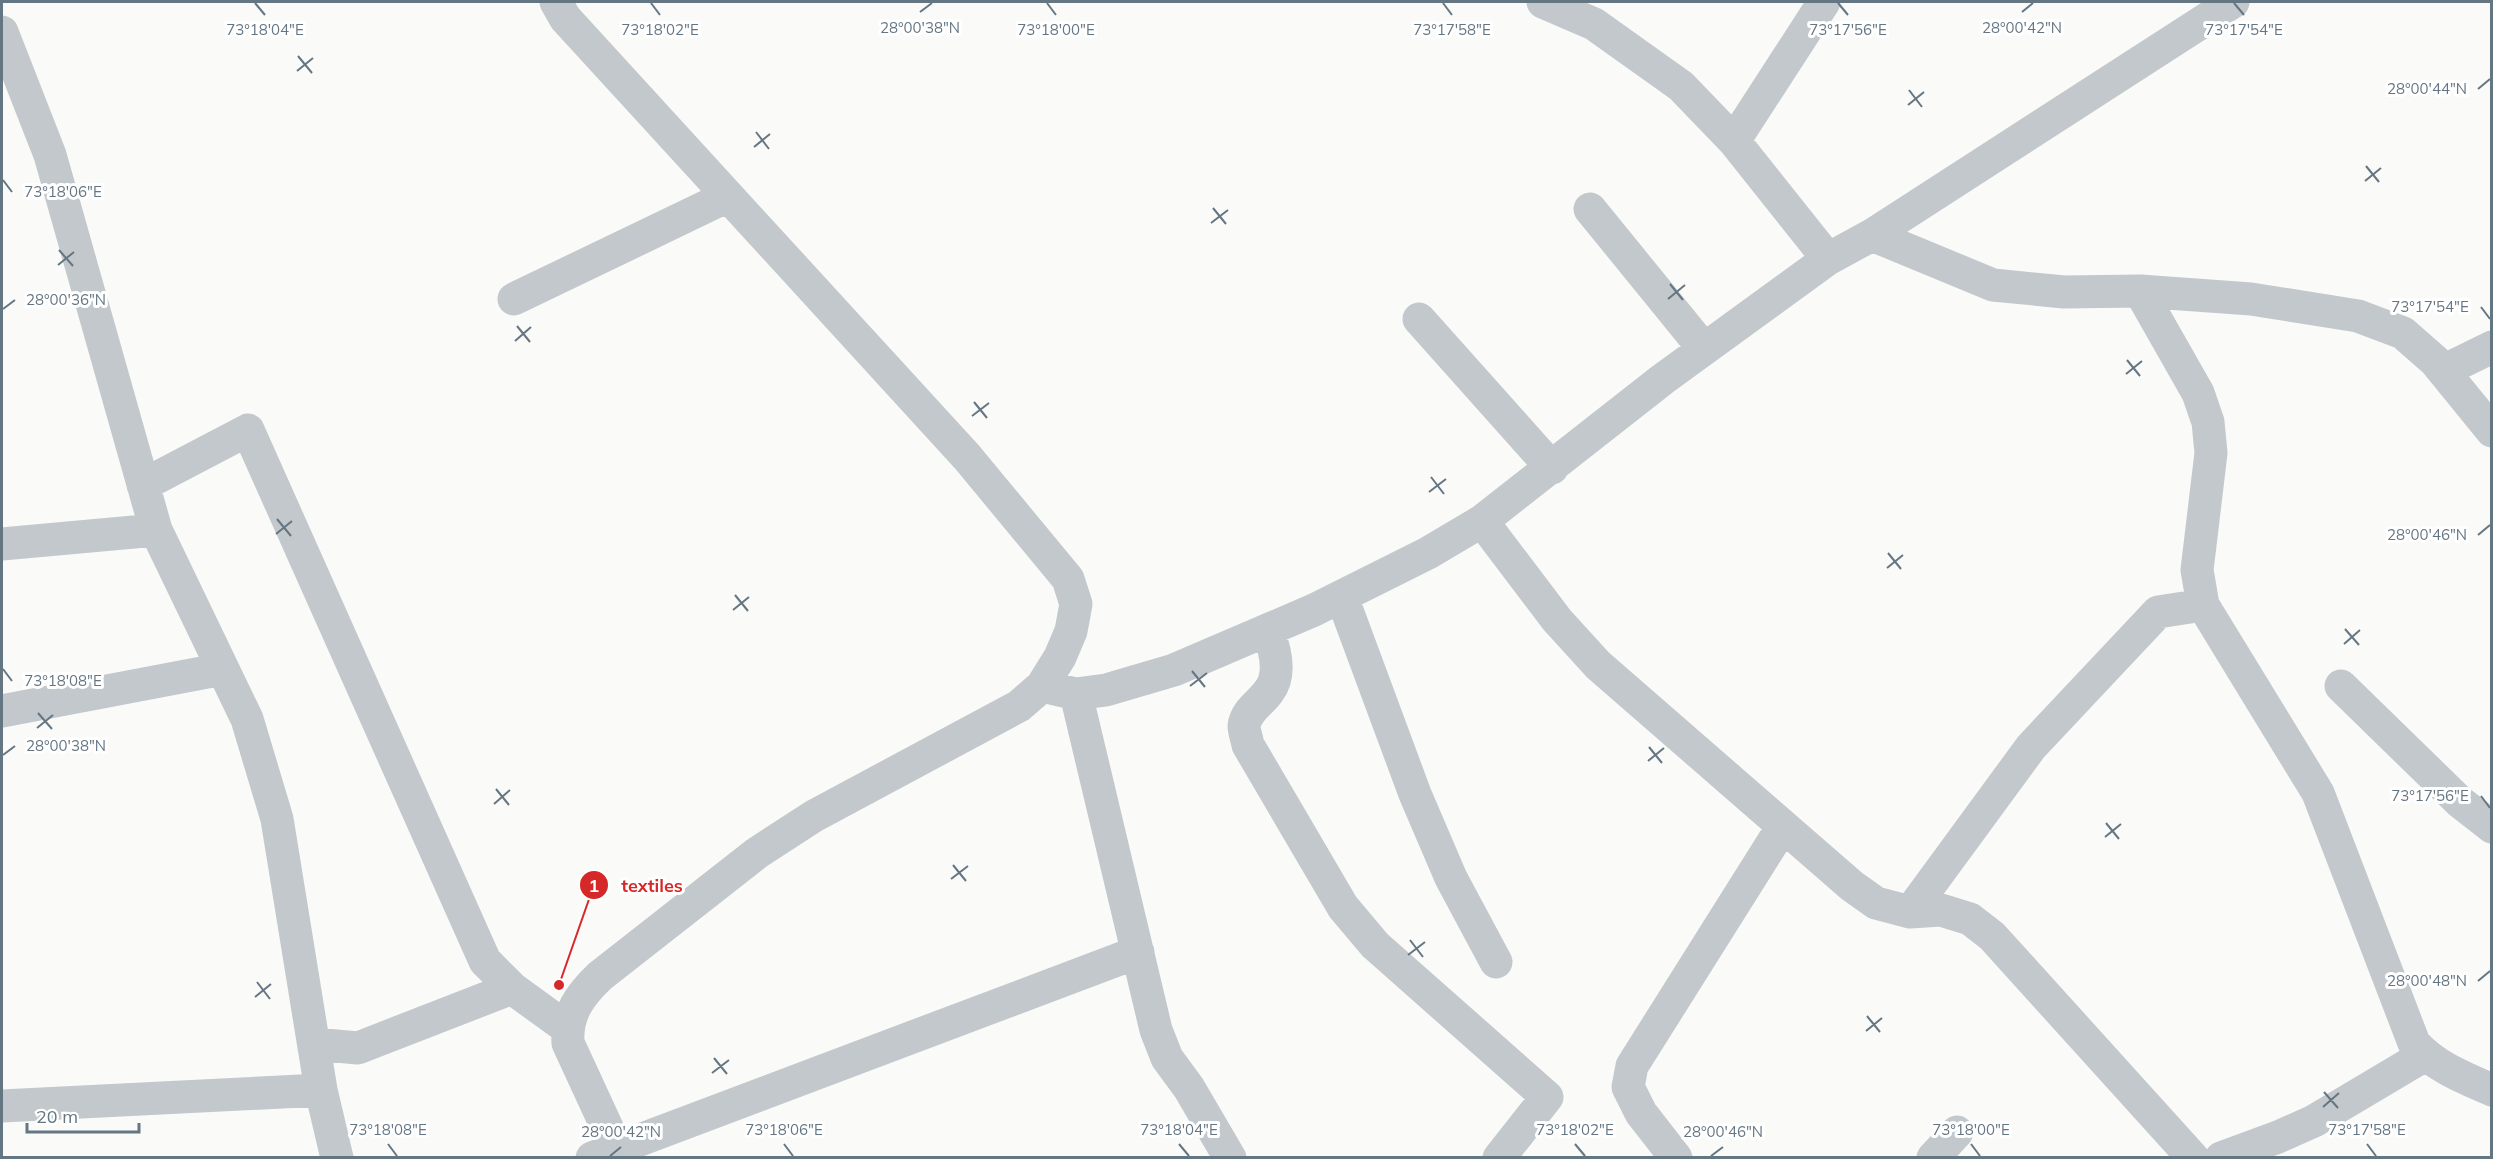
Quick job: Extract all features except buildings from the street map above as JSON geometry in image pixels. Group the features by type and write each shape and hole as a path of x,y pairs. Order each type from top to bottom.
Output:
{"street":[{"path":"556,2 565,18 967,457 1068,579 1076,604 1071,631 1060,657 1042,686 1018,706 814,816 757,853 600,976 581,994 567,1028 568,1043 610,1155 1138,952"},
{"path":"1543,2 1600,13 1681,86 1734,141 1828,259"},
{"path":"1734,141 1824,2"},
{"path":"1042,686 1076,694 1106,690 1174,670 1342,597 1428,553 1482,521 1663,379 1828,259 1872,235 2233,2"},
{"path":"2,32 50,155 156,530 247,719 277,819 321,1090 337,1158"},
{"path":"514,299 728,196"},
{"path":"1590,209 1704,349"},
{"path":"1872,235 1993,285 2064,292 2140,291 2251,299 2358,316 2403,333 2443,371 2492,431"},
{"path":"2140,291 2198,393 2208,422 2211,453 2198,570 2203,604 2318,793 2414,1043 2425,1055 2492,1090"},
{"path":"1419,319 1552,468"},
{"path":"2443,371 2492,347"},
{"path":"143,485 248,430 485,961 512,988 567,1028"},
{"path":"1482,521 1557,620 1598,665 1852,886 1876,903 1910,912 1941,910 1970,919 1992,936 2193,1158"},
{"path":"2,544 156,530"},
{"path":"1342,597 1415,794 1446,868 1496,962"},
{"path":"1910,912 2031,747 2158,612 2203,604"},
{"path":"1268,631 1274,647 1276,671 1270,691 1253,706 1244,725 1248,745 1343,907 1375,945 1547,1096 1499,1158"},
{"path":"2,711 223,669"},
{"path":"2341,686 2460,802 2492,827"},
{"path":"1076,694 1156,1030 1167,1058 1189,1088 1230,1158"},
{"path":"1676,1158 1641,1113 1628,1087 1632,1066 1783,826"},
{"path":"314,1044 358,1048 512,988"},
{"path":"2221,1158 2314,1121 2425,1055"},
{"path":"2,1106 321,1090"},
{"path":"1933,1158 1957,1132"}],"place":[{"name":"textiles","path":"559,985"}]}
